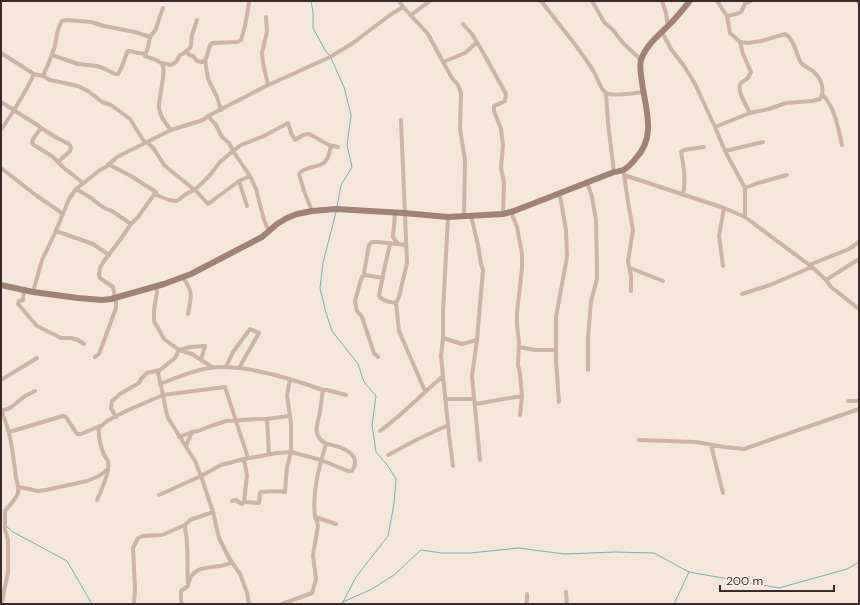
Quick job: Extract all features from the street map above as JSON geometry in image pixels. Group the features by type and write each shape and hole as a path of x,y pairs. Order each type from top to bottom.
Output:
{"street":[{"path":"398,1 428,34 442,62 458,85 461,93 460,129 465,160 464,216"},
{"path":"411,15 430,1"},
{"path":"540,1 585,56 602,89 606,93 614,95 643,92"},
{"path":"592,1 604,22 640,59 641,62"},
{"path":"662,1 668,26"},
{"path":"623,173 639,155 646,143 648,115 643,92 640,69 641,62 648,47 690,1"},
{"path":"717,1 727,16 730,33 740,42 743,54 751,72 748,78 740,85 741,96 750,113"},
{"path":"727,16 741,12 745,4 751,1"},
{"path":"221,110 217,97 208,79 205,60 207,58 208,48 212,44 237,42 241,40 249,3"},
{"path":"33,292 42,260 69,199 83,183 117,157 146,142 171,130 203,120 268,85 337,53 403,7"},
{"path":"146,53 150,37 156,29 163,8"},
{"path":"266,16 267,31 262,53 268,85"},
{"path":"146,53 146,56 162,63 171,65 176,62 180,55 190,48 192,35 197,20"},
{"path":"43,76 52,55 62,21 91,22 150,37"},
{"path":"464,24 472,34 506,94 505,101 494,106 494,111 501,129 503,144 501,168 504,183 503,214"},
{"path":"662,32 671,49 694,82 725,151 745,188 745,217"},
{"path":"715,128 750,113 769,109 786,103 820,99 822,95 823,90 821,82 815,72 801,63 789,36 785,34 761,41 748,43 740,42"},
{"path":"442,62 465,53 476,43"},
{"path":"52,55 78,64 97,66 118,74 128,51 139,54 146,53"},
{"path":"184,53 187,52 197,61 202,62 205,60"},
{"path":"1,53 34,74 43,76 50,80 78,86 88,91 102,102 111,106 130,119 140,135 154,149 164,165 208,204 239,181 250,176"},
{"path":"162,63 164,68 159,109 161,115 171,130"},
{"path":"1,130 28,87 34,74"},
{"path":"606,93 614,172"},
{"path":"822,95 831,107 842,145"},
{"path":"1,102 52,135 69,144 71,147 70,151 58,162"},
{"path":"208,116 216,125 222,137 229,143 250,176 256,189 264,220 269,232"},
{"path":"401,120 407,263 399,297 396,303 399,331 425,391"},
{"path":"154,194 169,200 177,201 194,190 210,175 220,162 241,145 264,136 288,123 295,140 303,135 309,134 331,146 338,147"},
{"path":"41,128 33,139 32,143 53,157 83,183"},
{"path":"725,151 763,142"},
{"path":"312,211 299,174 303,170 323,163 327,159 331,146"},
{"path":"683,195 685,181 681,152 684,150 704,147"},
{"path":"95,357 99,354 113,314 116,311 113,287 100,278 100,268 156,192 108,164"},
{"path":"2,171 62,215"},
{"path":"1,285 33,292 89,299 102,300 115,298 183,278 262,237 277,224 297,214 336,209 448,217 503,214 614,172 623,173 724,208 745,217 811,266 826,280 831,287 859,309"},
{"path":"623,173 633,230 628,261 631,276 631,291"},
{"path":"745,188 787,175"},
{"path":"239,181 246,206"},
{"path":"587,182 592,197 596,220 597,268 597,279 591,301 588,338 588,370"},
{"path":"76,190 91,198 104,208 112,210 131,224"},
{"path":"559,193 566,230 568,258 556,317 559,402"},
{"path":"723,266 719,236 724,208"},
{"path":"511,212 517,227 522,254 517,313 519,347 518,359 522,396 520,415"},
{"path":"395,213 393,237 398,244"},
{"path":"471,216 483,270 477,340 472,376 480,460"},
{"path":"448,217 441,356 453,466"},
{"path":"56,231 92,244 109,255"},
{"path":"378,357 373,350 362,317 357,311 355,302 362,277 365,275 364,273 369,245 372,242 377,242 406,245"},
{"path":"742,294 770,285 849,249 859,242"},
{"path":"390,244 379,296 380,298 396,303"},
{"path":"826,280 859,259"},
{"path":"630,268 663,280"},
{"path":"365,275 383,278"},
{"path":"183,278 188,284 192,293 188,314"},
{"path":"156,287 157,292 153,315 154,321 164,340 179,350 192,354 212,367"},
{"path":"24,290 23,300 18,301 18,304 36,326 61,338 78,340 84,344"},
{"path":"226,367 233,352 250,329 259,333 239,368"},
{"path":"443,338 462,344 477,340"},
{"path":"116,417 111,408 112,401 120,394 139,383 147,373 160,370 175,358 179,350 190,347 205,346 201,360"},
{"path":"519,347 535,350 556,350"},
{"path":"1,380 37,358"},
{"path":"205,368 206,364"},
{"path":"160,384 205,368 226,367 257,371 290,379 346,396"},
{"path":"160,370 158,373 168,418 195,461 213,512 219,538 229,558 238,571 244,585 249,604"},
{"path":"380,431 443,376"},
{"path":"232,501 236,500 242,504 244,502 259,503 261,492 274,492 281,490 285,492 287,467 291,452 287,395 290,379"},
{"path":"9,432 63,416 77,434 81,434 163,394 225,387 246,458 248,475 244,502"},
{"path":"159,495 221,465 246,458 277,453 291,452 321,460 348,471 352,471 356,461 355,457 343,448 326,444 320,439 316,432 323,390"},
{"path":"2,604 8,574 8,540 5,529 4,511 17,495 19,487 9,432 1,410 10,408 25,396 35,391"},
{"path":"445,399 475,402 522,396"},
{"path":"848,401 859,401"},
{"path":"639,440 696,442 744,449 859,409"},
{"path":"179,437 229,421 289,416"},
{"path":"267,419 269,454"},
{"path":"388,455 448,425"},
{"path":"97,500 103,488 108,468 108,461 104,456 98,431 100,426"},
{"path":"186,446 192,432"},
{"path":"282,604 312,593 316,579 313,555 318,526 314,512 315,490 326,444"},
{"path":"710,445 723,493"},
{"path":"19,487 38,491 46,490 87,481 98,476 108,468"},
{"path":"134,604 135,588 133,548 138,538 143,536 162,535 185,525 190,520 213,512"},
{"path":"315,516 336,524"},
{"path":"185,525 188,583"},
{"path":"182,604 181,591 188,586 193,574 200,569 225,566 232,562"},
{"path":"566,592 567,604"},
{"path":"527,594 527,604"}],"waterway":[{"path":"311,1 313,28 329,55"},
{"path":"855,1 859,5"},
{"path":"331,58 344,87 351,115 347,145 352,167 341,185 337,207"},
{"path":"336,212 323,263 320,288 332,331 358,364 364,382 376,396 372,425 376,452 388,466 396,479 394,504 388,536 356,577 342,604"},
{"path":"6,526 13,532 67,561 92,604"},
{"path":"343,602 372,589 394,575 421,550 442,553 470,553 519,548 564,554 615,552 654,553 689,572 779,588 847,569 859,562"},
{"path":"674,604 689,572"}]}
